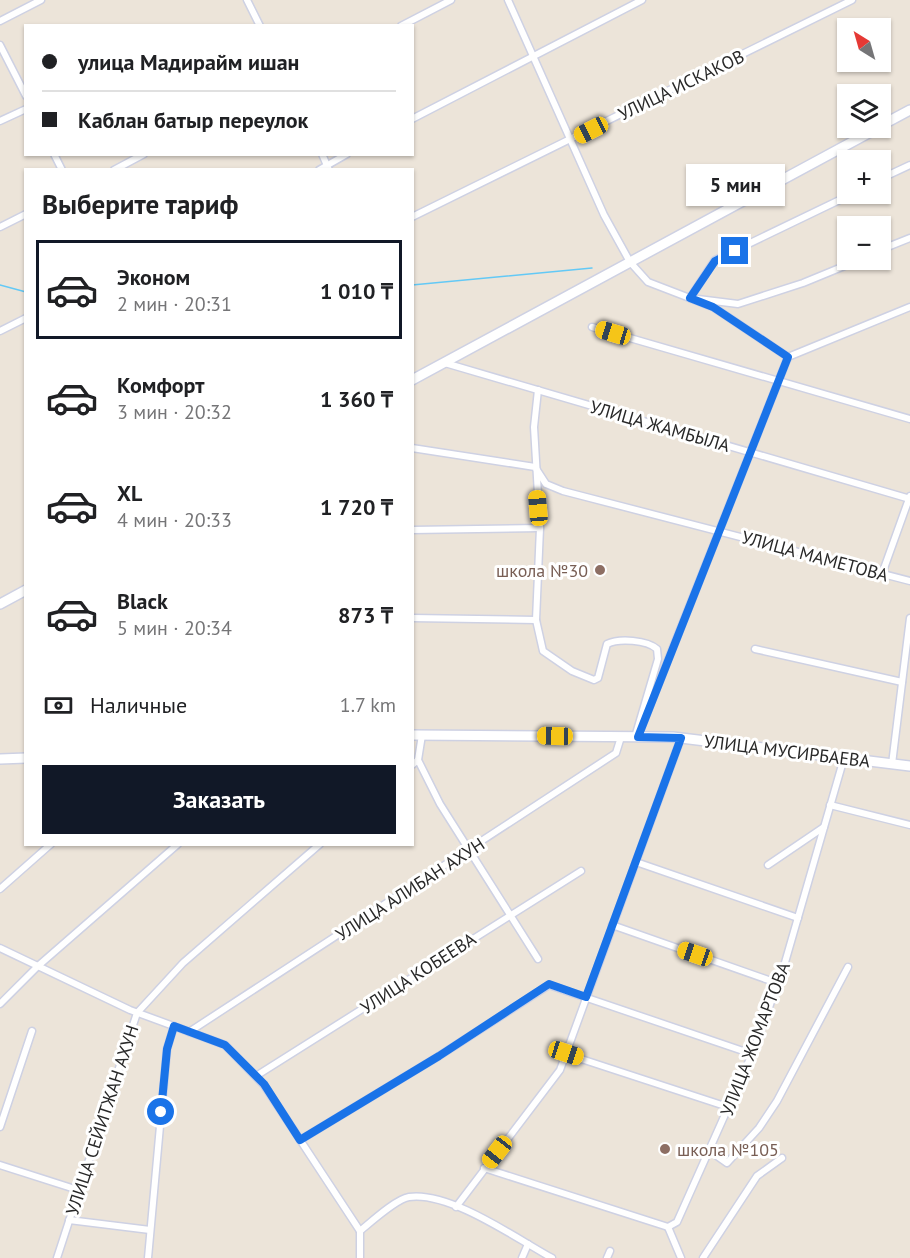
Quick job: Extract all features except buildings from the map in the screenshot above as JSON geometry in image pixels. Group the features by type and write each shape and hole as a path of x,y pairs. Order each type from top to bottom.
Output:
{"main road":[{"path":"891,120 910,110"},
{"path":"414,380 859,138"},
{"path":"0,604 24,593"},
{"name":"УЛИЦА МУСИРБАЕВА","path":"417,735 681,738 910,766"},
{"path":"0,759 24,758"}],"street":[{"path":"0,21 41,0"},
{"path":"257,0 248,2 259,24"},
{"path":"404,24 451,0"},
{"path":"508,0 604,215 630,262 648,282 713,307 788,357"},
{"path":"414,118 642,0"},
{"name":"УЛИЦА ИСКАКОВ","path":"414,217 852,0"},
{"path":"0,45 24,92"},
{"path":"0,121 24,110"},
{"path":"118,168 140,156"},
{"path":"328,167 343,156"},
{"path":"891,174 910,165"},
{"path":"690,298 715,261 837,201"},
{"path":"0,227 24,215"},
{"path":"891,246 910,238"},
{"path":"690,298 738,304 803,283 837,269"},
{"path":"637,737 788,357 910,308"},
{"path":"0,331 24,319"},
{"path":"592,327 778,383 849,400 910,419"},
{"name":"УЛИЦА ЖАМБЫЛА","path":"445,363 910,498"},
{"path":"538,390 534,427 534,467 540,528 536,620 545,655 586,678 598,678 607,644 613,641 643,643 657,649 658,659 637,737"},
{"path":"414,448 534,467"},
{"name":"УЛИЦА МАМЕТОВА","path":"534,467 546,484 563,491 910,581"},
{"path":"882,574 910,498"},
{"path":"414,530 540,528"},
{"path":"414,618 536,620"},
{"path":"892,764 910,618"},
{"path":"755,649 902,682"},
{"path":"417,735 415,762 538,959"},
{"name":"УЛИЦА АЛИБАН АХУН","path":"189,1032 616,753 621,737"},
{"path":"456,1207 560,1070 681,738"},
{"name":"УЛИЦА ЖОМАРТОВА","path":"668,1227 677,1222 752,1054 798,918 844,758"},
{"path":"831,805 910,825"},
{"path":"768,865 824,826"},
{"path":"0,889 49,846"},
{"path":"0,1004 38,966 176,846"},
{"name":"УЛИЦА СЕЙИТЖАН АХУН","path":"57,1258 137,1013 183,963 318,846"},
{"path":"636,862 798,918"},
{"name":"УЛИЦА КОБЕЕВА","path":"256,1076 581,871"},
{"path":"612,925 777,983"},
{"path":"0,948 137,1013 225,1045 264,1084 360,1231 360,1258"},
{"path":"710,1151 727,1164 759,1128 777,1101 848,967"},
{"path":"300,1140 439,1056 549,984 752,1054"},
{"path":"148,1258 167,1049 174,1026"},
{"path":"0,1127 32,1031"},
{"path":"566,1053 728,1107"},
{"path":"703,1258 757,1176 782,1158"},
{"path":"0,1165 78,1190"},
{"path":"484,1168 668,1227 681,1258"},
{"path":"360,1231 408,1197 432,1198 456,1207 552,1258"},
{"path":"69,1220 150,1230"},
{"path":"522,1258 528,1244"},
{"path":"607,1258 610,1251"}],"waterway":[{"path":"414,285 592,268"},
{"path":"0,285 24,291"}],"place":[{"name":"школа №30","path":"600,570"},
{"name":"школа №105","path":"665,1149"}],"route":[{"path":"161,1112 167,1049 174,1026 225,1045 264,1084 300,1140 439,1056 549,984 586,997 681,738 638,737 788,357 713,307 690,298 715,261 735,251"}]}
